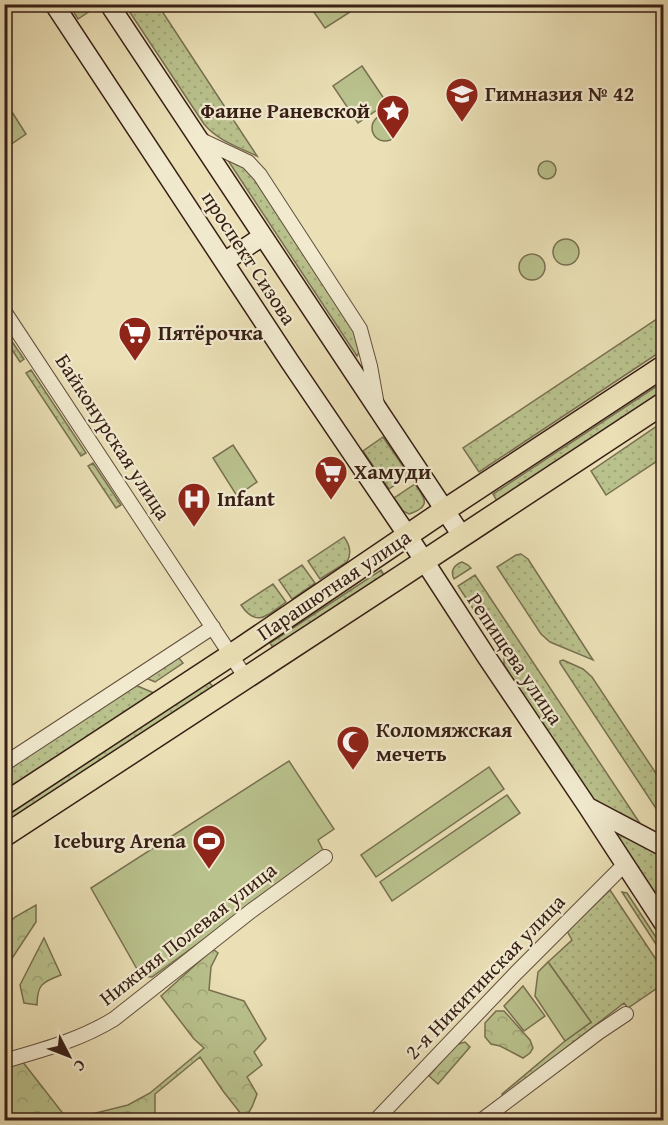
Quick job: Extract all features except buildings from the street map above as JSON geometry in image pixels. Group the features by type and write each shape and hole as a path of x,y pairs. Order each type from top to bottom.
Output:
{"main road":[{"name":"проспект Сизова","path":"54,4 408,536"},
{"name":"проспект Сизова","path":"109,4 445,510"},
{"path":"224,262 263,236"},
{"name":"Парашютная улица","path":"4,804 663,366"},
{"name":"Парашютная улица","path":"4,836 663,403"},
{"path":"445,510 462,536"},
{"name":"Репищева улица","path":"408,536 663,924"},
{"name":"Репищева улица","path":"587,806 663,847"}],"street":[{"path":"197,138 248,162 260,175 360,329 378,410"},
{"name":"Байконурская улица","path":"4,311 246,678"},
{"path":"4,764 213,627"},
{"name":"Нижняя Полевая улица","path":"4,1061 76,1039 114,1019 250,911 325,857"},
{"name":"2-я Никитинская улица","path":"376,1120 509,980 624,865"},
{"path":"482,1120 626,1014"}],"green space":[{"path":"99,4 78,19 69,5"},
{"path":"125,5 158,5 257,156 221,139 209,130"},
{"path":"309,5 361,5 325,28"},
{"path":"362,66 387,103 358,123 333,86"},
{"path":"5,101 26,134 7,147 4,144"},
{"path":"385,115 394,119 398,128 394,137 385,141 376,137 372,128 376,119"},
{"path":"227,159 247,168 357,331 360,351 357,356"},
{"path":"547,161 553,164 556,170 553,176 547,179 541,176 538,170 541,164"},
{"path":"566,239 575,243 579,252 575,261 566,265 557,261 553,252 557,243"},
{"path":"532,254 541,258 545,267 541,276 532,280 523,276 519,267 523,258"},
{"path":"663,315 663,350 479,472 463,448"},
{"path":"4,330 24,359 20,362 5,339"},
{"path":"31,370 86,453 81,456 26,373"},
{"path":"663,382 663,391 497,501 493,494"},
{"path":"663,422 663,457 606,495 591,471"},
{"path":"383,437 409,475 389,489 363,451"},
{"path":"233,445 257,482 237,496 213,458"},
{"path":"93,463 121,505 116,508 88,466"},
{"path":"415,484 424,502 421,508 409,514 403,511 394,498"},
{"path":"344,537 350,549 347,562 320,579 308,561"},
{"path":"521,554 528,559 593,660 550,642 541,634 497,567"},
{"path":"462,562 471,568 454,579 452,573"},
{"path":"302,565 315,583 292,599 279,580"},
{"path":"381,570 384,575 273,648 270,643"},
{"path":"475,575 663,858 663,906 504,665 504,655 458,586"},
{"path":"273,584 286,602 269,615 258,618 252,616 241,605"},
{"path":"178,657 183,663 155,682 146,678"},
{"path":"563,660 583,669 592,677 663,784 663,819 560,663"},
{"path":"209,682 214,688 5,827 5,817"},
{"path":"135,685 154,693 5,790 5,769"},
{"name":"Iceburg Arena","path":"289,761 334,829 318,840 324,852 152,977 141,976 91,888"},
{"path":"489,767 504,789 376,877 361,855"},
{"path":"507,795 520,813 392,901 380,882"},
{"path":"610,890 663,970 663,984 628,1008 624,1003 503,1097 502,1094 591,1022 548,962 572,940 567,931"},
{"path":"622,892 627,893 663,948 663,955"},
{"path":"36,905 36,922 5,969 5,926 15,917"},
{"path":"44,938 61,975 42,985 38,993 37,1005 24,1003 20,985"},
{"path":"213,949 218,953 211,967 209,990 244,1001 266,1039 254,1052 262,1065 247,1077 257,1094 245,1119 200,1057 155,1094 155,1120 68,1120 128,1105 150,1093 204,1048 194,1039 161,996"},
{"path":"548,962 591,1022 565,1041 535,996 538,972"},
{"path":"523,986 545,1016 524,1031 504,1006"},
{"path":"496,1011 504,1011 530,1040 533,1048 523,1058 491,1044 485,1037 485,1023"},
{"path":"465,1042 470,1047 438,1084 429,1076 455,1045"},
{"path":"22,1061 68,1120 5,1120 5,1068"}],"place":[{"name":"Гимназия № 42","path":"462,123"},
{"name":"Фаине Раневской","path":"393,140"},
{"name":"Пятёрочка","path":"135,362"},
{"name":"Хамуди","path":"331,501"},
{"name":"Infant","path":"194,528"},
{"name":"Коломяжская мечеть","path":"353,771"},
{"name":"Iceburg Arena","path":"209,870"}]}
